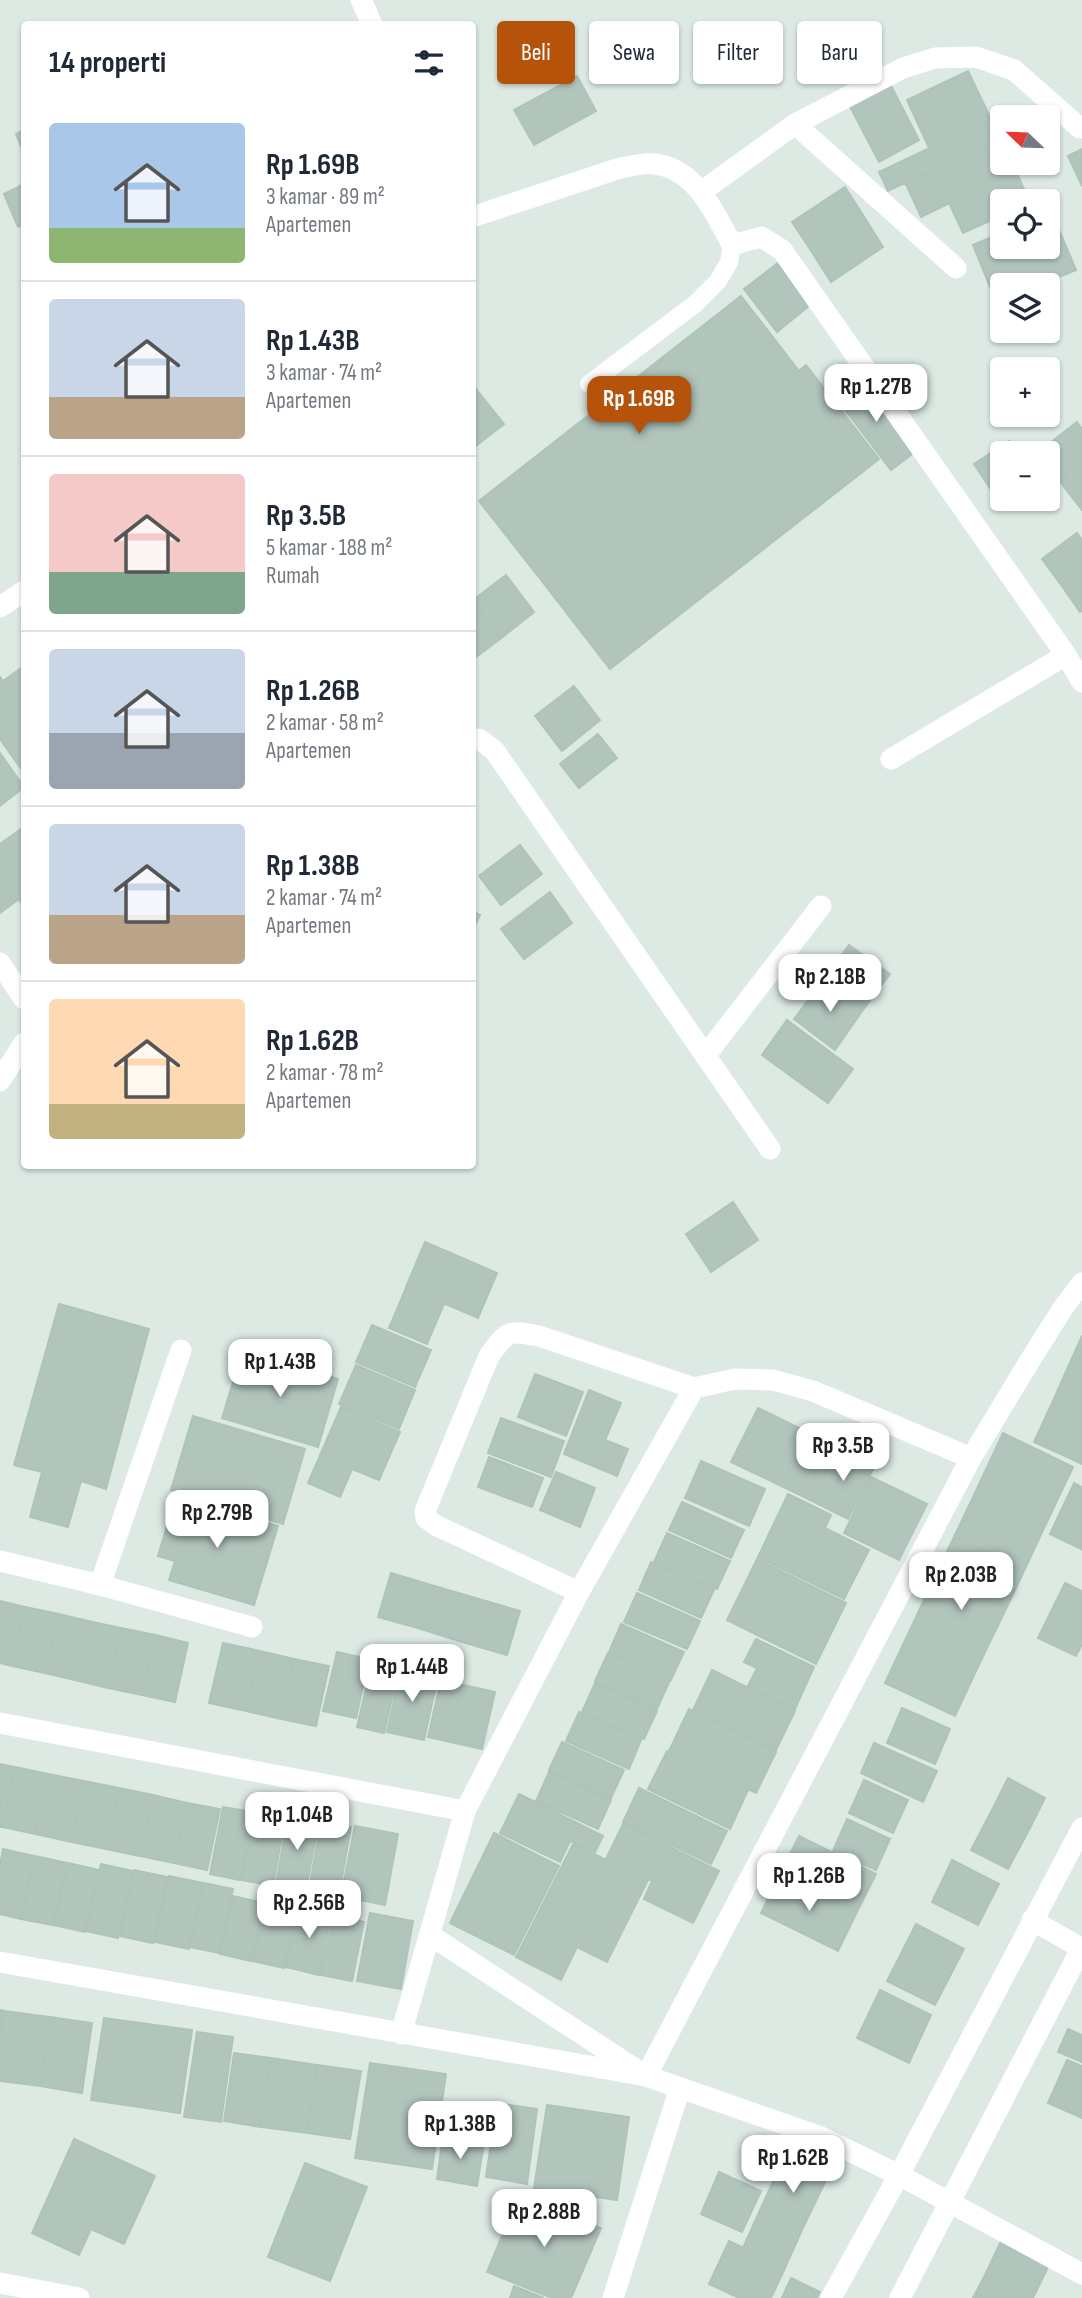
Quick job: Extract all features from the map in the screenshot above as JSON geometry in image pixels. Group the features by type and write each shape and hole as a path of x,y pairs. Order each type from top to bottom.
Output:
{"street":[{"path":"361,0 371,21"},
{"path":"701,192 795,124 903,68 935,58 976,57 1014,69 1080,128"},
{"path":"795,124 956,268"},
{"path":"476,216 617,169 634,166 655,164 690,179 701,192 732,245 761,237 782,250 1066,655 1082,682"},
{"path":"0,607 21,592"},
{"path":"891,759 1066,655"},
{"path":"476,740 480,739 494,750 770,1149"},
{"path":"705,1056 821,906"},
{"path":"0,963 21,994"},
{"path":"0,1081 21,1048"},
{"path":"646,2076 971,1458 1063,1308 1082,1283"},
{"path":"579,1592 437,1526 426,1518 425,1511 489,1356 502,1337 515,1331 539,1336 694,1388 735,1379 773,1380 813,1391 971,1458"},
{"path":"100,1585 181,1350"},
{"path":"401,2034 465,1811 579,1592 694,1388"},
{"path":"0,1561 100,1585 252,1627"},
{"path":"0,1723 465,1811"},
{"path":"831,2298 1082,1828"},
{"path":"900,2298 1082,1947 1032,1920"},
{"path":"430,1935 646,2076"},
{"path":"0,1962 646,2076 821,2137 899,2175 1082,2274"},
{"path":"613,2298 680,2088"},
{"path":"0,2283 79,2298"}],"lane":[{"path":"589,384 695,304 718,281 729,262 732,245"}],"building":[{"path":"968,71 990,119 929,148 907,100"},
{"path":"577,76 596,111 534,145 514,110 562,84 575,84"},
{"path":"888,80 919,140 879,162 847,101"},
{"path":"990,119 990,143 888,191 879,172"},
{"path":"21,132 21,146 16,134"},
{"path":"990,143 990,175 1008,175 921,217 906,184"},
{"path":"1082,149 1082,186 1068,156"},
{"path":"1008,175 1018,175 1024,189 990,189 990,221 963,233 949,203"},
{"path":"21,186 21,226 18,227 4,194"},
{"path":"845,187 861,212 808,246 792,222"},
{"path":"861,212 883,247 831,282 808,246"},
{"path":"1060,232 1076,270 1060,277 1060,273 990,273 990,287 973,245 990,238 990,259 1060,259"},
{"path":"778,263 810,305 777,332 744,289"},
{"path":"741,296 799,371 538,576 479,501"},
{"path":"806,365 879,459 610,669 538,576"},
{"path":"862,379 916,451 891,470 836,398"},
{"path":"476,389 504,424 476,446"},
{"path":"1077,422 1082,429 1082,460 1060,477 1060,441 1052,441"},
{"path":"990,453 990,488 974,464"},
{"path":"1082,460 1082,510 1060,482 1060,477"},
{"path":"1077,533 1082,540 1082,571 1062,586 1042,559"},
{"path":"1082,571 1082,611 1080,612 1062,586"},
{"path":"506,575 534,612 500,639 476,606 476,598"},
{"path":"476,609 500,639 476,657"},
{"path":"21,668 21,769 0,739 0,677 3,681"},
{"path":"574,686 600,720 562,751 535,716"},
{"path":"598,734 617,758 579,788 560,764"},
{"path":"0,753 21,783 21,789 0,806"},
{"path":"21,829 21,902 19,899 0,913 0,844"},
{"path":"520,845 542,874 501,905 479,876"},
{"path":"550,892 572,923 524,959 501,929"},
{"path":"849,945 890,974 865,1007 825,978"},
{"path":"825,978 865,1007 835,1050 794,1019"},
{"path":"787,1020 853,1069 828,1103 762,1055"},
{"path":"733,1202 758,1240 711,1272 686,1234"},
{"path":"425,1242 497,1273 478,1318 406,1287"},
{"path":"406,1288 444,1304 427,1344 389,1328"},
{"path":"59,1304 149,1329 106,1489 81,1481 68,1527 30,1517 42,1472 14,1465"},
{"path":"372,1325 431,1350 415,1387 356,1362"},
{"path":"1082,1336 1082,1374 1068,1367"},
{"path":"243,1350 338,1379 318,1447 222,1418"},
{"path":"356,1365 415,1390 399,1429 339,1404"},
{"path":"1068,1367 1082,1374 1082,1417 1052,1403"},
{"path":"535,1374 583,1392 566,1436 518,1417"},
{"path":"589,1390 621,1403 605,1440 628,1449 617,1476 564,1454"},
{"path":"1052,1403 1082,1417 1082,1464 1034,1442"},
{"path":"341,1407 400,1432 379,1480 352,1469 340,1497 308,1483"},
{"path":"758,1408 797,1427 771,1481 731,1462"},
{"path":"193,1416 305,1449 283,1524 171,1490"},
{"path":"501,1418 564,1441 551,1477 488,1453"},
{"path":"797,1427 838,1447 812,1501 771,1481"},
{"path":"1003,1433 1073,1467 1045,1526 975,1493"},
{"path":"838,1447 875,1465 848,1519 812,1501"},
{"path":"489,1457 543,1478 532,1507 478,1487"},
{"path":"701,1461 765,1489 749,1526 685,1498"},
{"path":"556,1472 595,1488 580,1527 540,1510"},
{"path":"871,1477 927,1504 899,1560 844,1533"},
{"path":"1074,1483 1082,1487 1081,1549 1050,1534"},
{"path":"975,1493 1045,1526 1024,1571 954,1537"},
{"path":"788,1494 831,1515 825,1528 869,1550 844,1599 758,1557"},
{"path":"176,1496 278,1526 254,1605 169,1580 175,1561 158,1556"},
{"path":"682,1502 744,1530 731,1558 669,1530"},
{"path":"667,1533 730,1561 717,1589 654,1562"},
{"path":"954,1537 1024,1571 1006,1609 935,1576"},
{"path":"757,1559 846,1603 816,1664 727,1620"},
{"path":"651,1562 714,1590 701,1618 639,1590"},
{"path":"391,1573 431,1585 418,1628 378,1617"},
{"path":"935,1576 1006,1609 987,1648 917,1615"},
{"path":"1065,1583 1082,1591 1082,1644 1076,1656 1038,1638"},
{"path":"431,1585 472,1597 459,1641 418,1628"},
{"path":"637,1593 700,1621 687,1649 624,1622"},
{"path":"472,1597 520,1611 507,1655 459,1641"},
{"path":"0,1601 25,1607 12,1666 0,1663"},
{"path":"25,1607 59,1614 45,1673 12,1666"},
{"path":"59,1614 88,1621 75,1680 45,1673"},
{"path":"917,1615 987,1648 970,1684 900,1651"},
{"path":"88,1621 121,1628 108,1688 75,1680"},
{"path":"621,1624 684,1652 671,1680 609,1652"},
{"path":"121,1628 156,1635 142,1695 108,1688"},
{"path":"156,1635 188,1643 175,1702 142,1695"},
{"path":"756,1639 814,1667 795,1709 748,1686 757,1668 744,1662"},
{"path":"223,1643 260,1651 246,1711 209,1703"},
{"path":"260,1651 294,1659 281,1719 246,1711"},
{"path":"900,1651 970,1684 955,1716 885,1683"},
{"path":"337,1652 369,1659 356,1718 323,1711"},
{"path":"608,1653 670,1680 657,1709 595,1681"},
{"path":"294,1659 329,1666 316,1726 281,1719"},
{"path":"372,1663 399,1669 384,1733 357,1727"},
{"path":"401,1669 438,1677 424,1740 387,1732"},
{"path":"712,1670 795,1711 776,1750 693,1710"},
{"path":"441,1680 495,1692 482,1749 428,1737"},
{"path":"595,1683 657,1711 644,1739 582,1712"},
{"path":"902,1708 950,1729 935,1764 887,1743"},
{"path":"689,1709 776,1752 756,1793 669,1751"},
{"path":"579,1712 641,1740 629,1769 566,1741"},
{"path":"562,1742 624,1770 611,1798 549,1770"},
{"path":"874,1743 937,1771 923,1802 861,1773"},
{"path":"667,1751 748,1790 730,1829 648,1789"},
{"path":"0,1764 15,1767 3,1827 0,1827"},
{"path":"15,1767 48,1774 35,1834 3,1827"},
{"path":"549,1772 611,1800 598,1829 536,1801"},
{"path":"48,1774 84,1781 72,1842 35,1834"},
{"path":"1008,1778 1045,1798 1030,1828 993,1808"},
{"path":"864,1780 908,1800 893,1833 849,1813"},
{"path":"84,1781 119,1788 106,1849 72,1842"},
{"path":"119,1788 153,1795 140,1856 106,1849"},
{"path":"639,1788 727,1831 711,1864 623,1822"},
{"path":"519,1794 603,1836 595,1852 570,1841 560,1862 500,1833"},
{"path":"153,1795 187,1803 174,1863 140,1856"},
{"path":"187,1803 220,1809 207,1870 174,1863"},
{"path":"223,1807 253,1812 240,1880 210,1874"},
{"path":"993,1808 1030,1828 1008,1869 971,1850"},
{"path":"255,1813 285,1818 273,1886 242,1880"},
{"path":"288,1816 319,1821 306,1889 276,1884"},
{"path":"847,1819 890,1839 876,1870 833,1851"},
{"path":"321,1822 351,1827 339,1895 309,1889"},
{"path":"623,1824 719,1871 693,1923 644,1899 652,1881 606,1859"},
{"path":"355,1826 398,1834 385,1905 341,1896"},
{"path":"494,1833 559,1866 514,1955 450,1923"},
{"path":"799,1836 876,1874 856,1914 779,1876"},
{"path":"573,1844 648,1880 607,1962 577,1947 561,1980 516,1957"},
{"path":"3,1849 34,1856 21,1919 0,1914 0,1865"},
{"path":"35,1856 67,1863 53,1925 21,1919"},
{"path":"952,1860 999,1884 978,1925 932,1902"},
{"path":"68,1863 99,1870 85,1932 54,1925"},
{"path":"101,1864 133,1871 118,1938 86,1931"},
{"path":"134,1870 167,1877 153,1943 120,1936"},
{"path":"169,1876 203,1883 189,1949 155,1942"},
{"path":"779,1876 856,1914 838,1951 761,1913"},
{"path":"204,1883 233,1889 219,1953 190,1947"},
{"path":"233,1896 263,1903 251,1961 220,1954"},
{"path":"265,1903 297,1910 284,1968 253,1961"},
{"path":"299,1906 332,1914 319,1975 286,1967"},
{"path":"370,1913 413,1921 401,1989 357,1981"},
{"path":"334,1916 364,1922 352,1981 321,1975"},
{"path":"916,1924 964,1949 935,2005 887,1981"},
{"path":"880,1990 931,2015 909,2063 857,2038"},
{"path":"0,2010 4,2011 0,2038"},
{"path":"4,2011 50,2017 40,2086 0,2081 0,2038"},
{"path":"50,2017 92,2023 82,2093 40,2086"},
{"path":"104,2018 192,2030 180,2113 91,2100"},
{"path":"1068,2029 1082,2035 1082,2062 1058,2052"},
{"path":"197,2032 233,2037 221,2122 184,2117"},
{"path":"234,2053 271,2058 261,2127 224,2121"},
{"path":"271,2058 317,2065 307,2133 261,2127"},
{"path":"1067,2060 1082,2066 1082,2118 1048,2103"},
{"path":"370,2063 446,2074 432,2169 355,2158"},
{"path":"317,2065 361,2071 350,2139 307,2133"},
{"path":"497,2103 537,2109 527,2184 486,2177"},
{"path":"547,2105 629,2117 617,2200 534,2188"},
{"path":"443,2136 484,2142 477,2186 437,2179"},
{"path":"74,2139 155,2176 124,2244 91,2229 79,2255 32,2233"},
{"path":"783,2160 826,2180 802,2230 760,2210"},
{"path":"305,2163 367,2187 330,2281 268,2257"},
{"path":"719,2172 761,2191 742,2232 701,2214"},
{"path":"519,2195 601,2228 571,2298 552,2298 487,2272"},
{"path":"760,2210 802,2230 785,2268 743,2248"},
{"path":"1002,2239 1050,2263 1033,2298 985,2275"},
{"path":"729,2241 785,2268 771,2298 739,2298 709,2284"},
{"path":"985,2275 1033,2298 973,2298"},
{"path":"791,2278 820,2292 817,2298 782,2298"},
{"path":"514,2286 544,2298 510,2298"}]}
